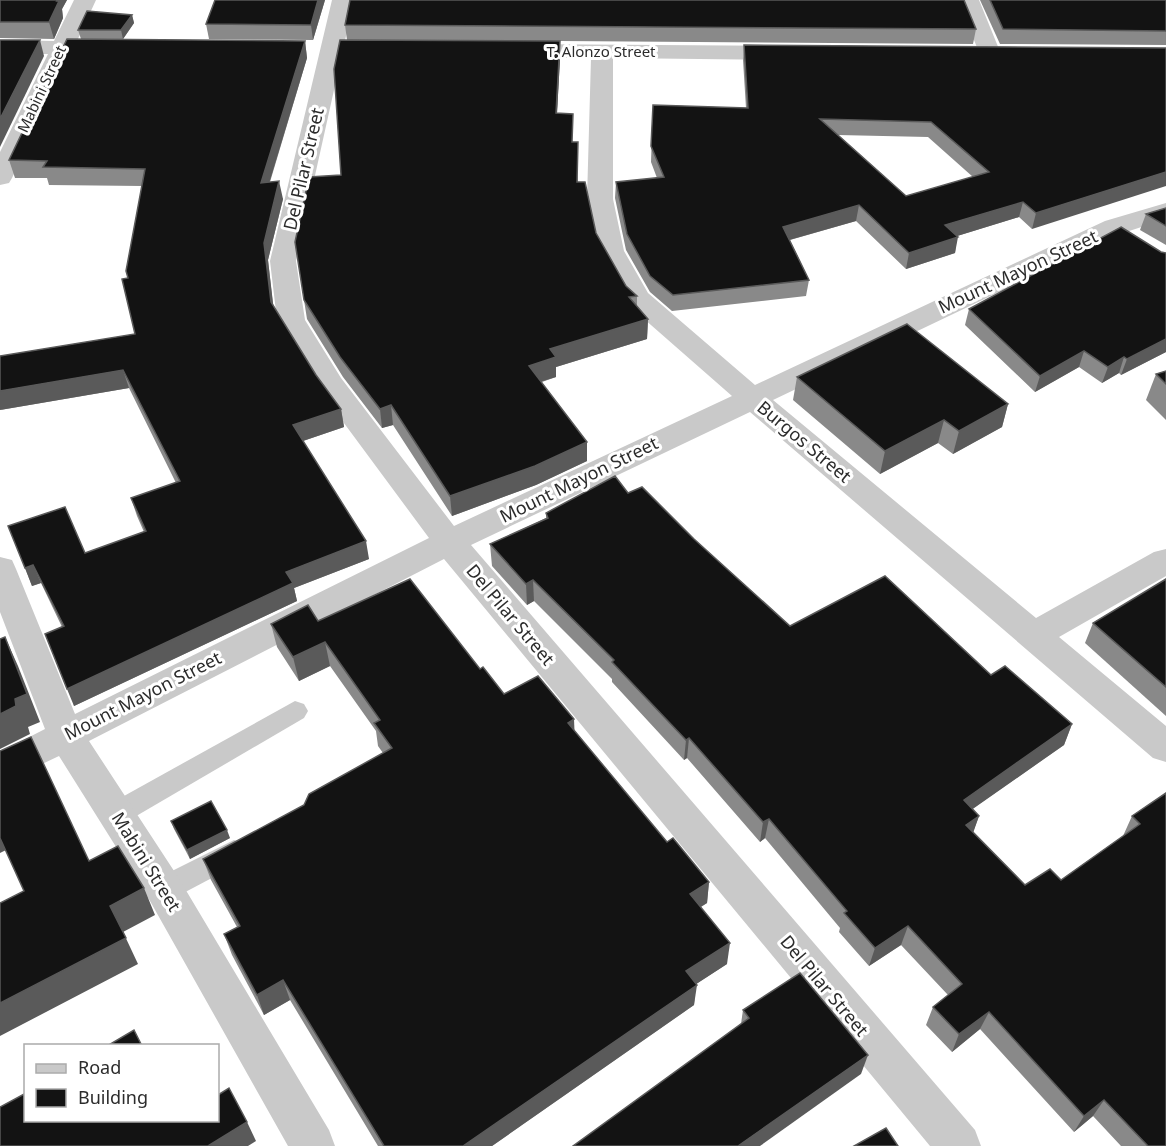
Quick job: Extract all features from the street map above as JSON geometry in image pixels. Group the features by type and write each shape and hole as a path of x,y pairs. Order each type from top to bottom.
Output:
{"street":[{"name":"Mabini Street","path":"0,178 85,0"},
{"name":"Del Pilar Street","path":"343,0 283,261 291,321 331,385 449,542 959,1146"},
{"path":"968,0 990,54"},
{"path":"0,47 132,49"},
{"name":"T. Alonzo Street","path":"496,51 814,53"},
{"name":"Burgos Street","path":"602,52 600,199 611,251 637,298 752,398 1166,747"},
{"path":"966,54 1014,54"},
{"name":"Mount Mayon Street","path":"0,769 449,542 1114,227 1166,211"},
{"path":"1114,227 1140,243"},
{"path":"1034,634 1166,561"},
{"name":"Mabini Street","path":"0,569 66,734 165,889 313,1146"}],"lane":[{"path":"116,814 295,711"},
{"path":"165,889 257,839"}],"building":[{"path":"0,0 59,1 49,22 0,22"},
{"path":"215,0 318,0 311,25 206,24"},
{"path":"350,0 964,0 976,29 345,25"},
{"path":"990,0 1166,0 1166,31 1003,29"},
{"path":"87,11 132,15 121,30 78,30"},
{"path":"67,39 305,41 261,183 279,181 264,243 271,302 316,375 341,409 293,425 366,541 286,572 293,583 67,689 45,634 64,626 33,565 25,568 8,526 65,507 85,553 146,531 131,498 180,481 123,370 0,391 0,356 135,334 122,279 128,278 126,271 145,169 43,167 47,161 9,160"},
{"path":"0,40 40,40 0,119"},
{"path":"340,40 560,41 556,113 573,114 572,142 578,142 577,182 585,182 596,233 626,286 637,296 629,297 648,319 550,349 556,357 529,366 587,442 535,466 450,496 391,405 380,409 340,357 304,300 295,242 309,177 341,175 334,69"},
{"path":"744,45 1166,48 1166,172 1036,213 1023,202 945,225 958,237 909,253 859,205 783,227 809,280 673,295 650,276 627,234 616,182 664,177 651,146 653,105 748,108","holes":["820,119 931,122 989,172 906,196"]},
{"path":"1166,208 1166,226 1146,214"},
{"path":"1121,227 1166,253 1166,339 1127,359 1124,357 1108,367 1084,351 1040,376 969,309"},
{"path":"907,324 1008,404 959,431 944,420 885,451 797,377"},
{"path":"1166,371 1166,384 1156,374"},
{"path":"615,476 628,493 642,487 694,539 790,626 885,576 991,675 1005,666 1072,724 964,800 979,816 966,825 1025,885 1050,869 1061,880 1140,824 1132,816 1166,793 1166,1146 1148,1146 1104,1100 1084,1116 989,1012 959,1034 933,1007 962,984 908,926 875,948 844,913 847,911 769,819 763,822 689,738 686,740 612,662 614,660 533,580 526,584 490,544 548,518 546,513"},
{"path":"410,579 480,669 483,667 504,694 538,676 574,719 568,723 667,842 673,838 709,882 690,894 730,943 686,971 697,985 463,1146 384,1146 283,980 257,995 224,934 240,926 203,859 304,805 309,794 392,748 374,723 380,720 325,642 293,657 271,624 308,605 318,621"},
{"path":"1166,579 1166,687 1093,623"},
{"path":"5,637 27,694 15,699 16,706 0,714 0,639"},
{"path":"31,737 89,861 118,846 144,888 110,906 126,938 0,1003 0,903 24,891 0,838 0,751"},
{"path":"211,801 227,830 187,850 171,821"},
{"path":"800,973 868,1055 738,1146 573,1146 749,1018 743,1010"},
{"path":"134,1030 141,1044 110,1044"},
{"path":"229,1088 247,1122 208,1146 0,1146 0,1107 24,1094 24,1122 219,1122 219,1094"},
{"path":"886,1128 898,1146 854,1146"}]}
